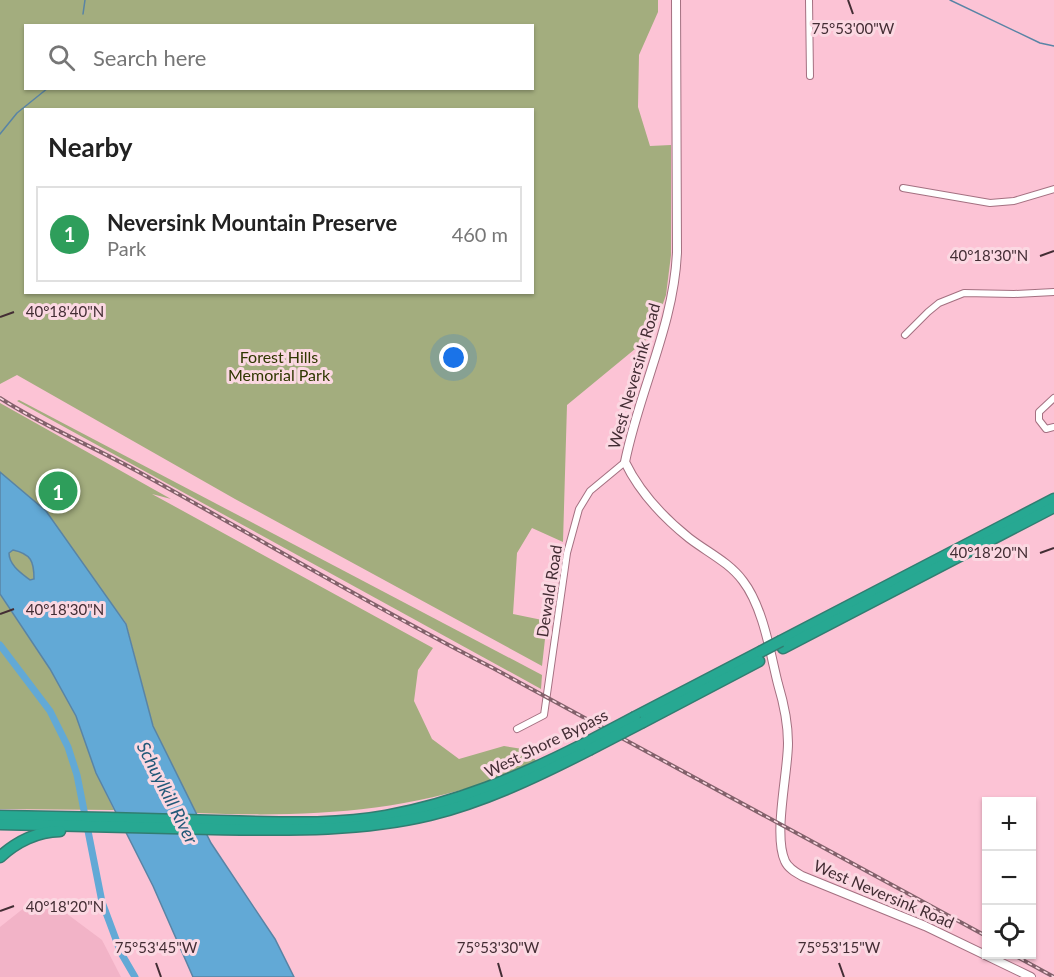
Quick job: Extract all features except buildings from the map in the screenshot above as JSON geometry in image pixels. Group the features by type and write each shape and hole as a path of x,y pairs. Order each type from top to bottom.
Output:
{"highway":[{"name":"West Shore Bypass","path":"0,816 78,824 141,827 335,821 384,816 414,810 495,786 586,747 1054,499"},
{"name":"West Shore Bypass","path":"782,645 1054,507"},
{"name":"West Shore Bypass","path":"0,824 252,825"},
{"path":"0,857 22,841 78,824"}],"street":[{"name":"West Neversink Road","path":"676,0 677,252 674,284 666,325 625,462 631,474 667,518 689,538 734,571 752,596 786,711 788,747 781,828 782,853 789,867 802,876 935,931 1031,977"},
{"path":"809,0 810,76"},
{"path":"903,188 990,203 1014,201 1054,189"},
{"path":"904,335 939,303 964,293 1054,292"},
{"path":"1054,399 1051,405 1039,412 1039,420 1046,429 1054,426"},
{"name":"Dewald Road","path":"517,729 544,715 567,553 582,502 594,487 625,462"}],"shaded area":[{"path":"51,902 102,940 121,977 0,977 0,927 24,908"}],"green space":[{"name":"Forest Hills Memorial Park","path":"0,0 658,0 658,12 639,55 638,107 650,146 671,145 671,255 666,295 652,335 567,405 563,542 532,528 517,553 513,614 547,621 542,666 235,499 17,375 0,384"},
{"path":"19,400 542,675 541,689 17,401"},
{"path":"0,403 171,499 152,494 433,648 418,670 414,701 432,739 459,759 504,746 529,750 536,761 490,781 453,792 381,807 308,813 196,813 153,726 126,623 100,588 0,503"},
{"path":"13,550 28,556 33,568 34,579 30,580 13,565 9,553"},
{"path":"0,594 50,669 76,716 96,773 114,810 0,809"}],"water":[{"name":"Schuylkill River","path":"0,472 46,511 126,624 153,726 211,843 275,939 294,977 193,977 153,886 96,773 76,716 50,669 0,594","holes":["13,550 28,556 32,563 34,579 30,580 16,568 9,553"]}],"waterway":[{"path":"83,14 85,0"},
{"path":"950,0 1040,43 1054,46"},
{"path":"0,134 17,113 46,90"},
{"path":"0,645 50,711 68,747 77,775 102,902 121,953 135,977"}],"railway":[{"path":"0,398 33,418 137,471 402,620 982,934"},
{"path":"1021,959 1054,977"}],"place":[{"name":"Neversink Mountain Preserve","path":"58,491"}]}
